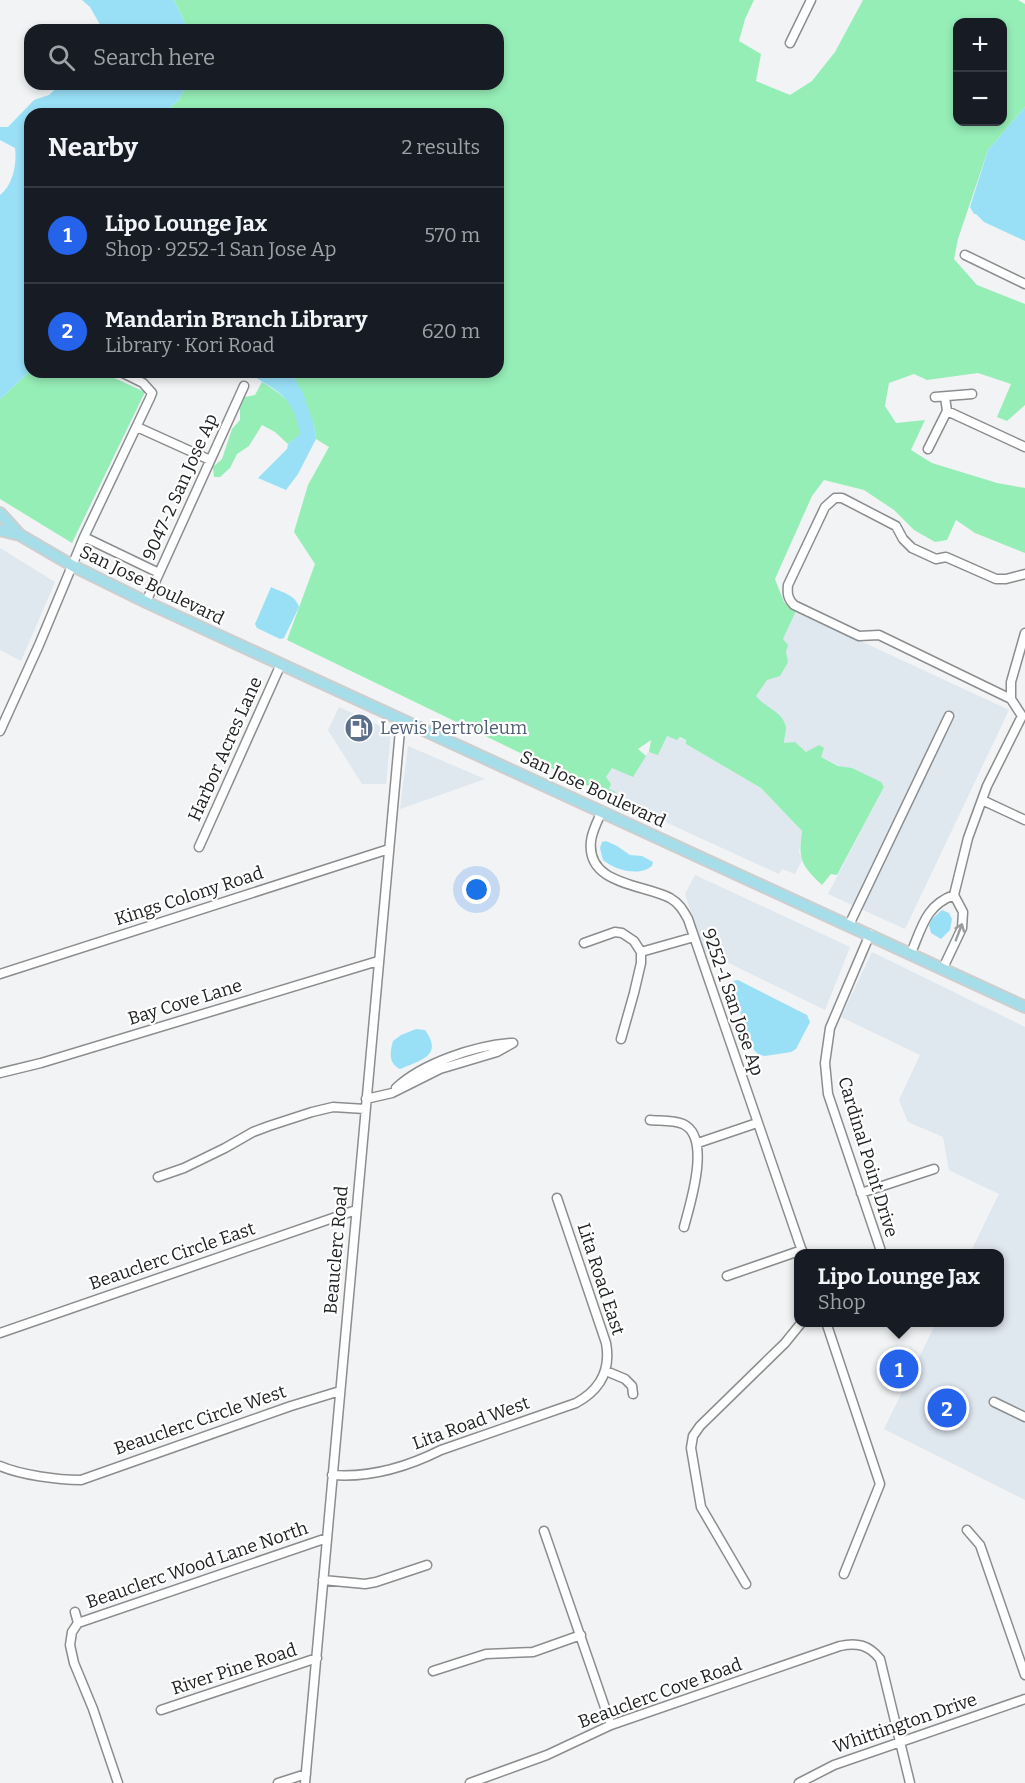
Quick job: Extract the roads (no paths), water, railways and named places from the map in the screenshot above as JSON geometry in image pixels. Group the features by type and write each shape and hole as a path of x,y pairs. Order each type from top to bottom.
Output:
{"main road":[{"name":"San Jose Boulevard","path":"0,513 20,535"},
{"name":"San Jose Boulevard","path":"0,530 20,535 73,566 146,602 1025,1007"}],"street":[{"path":"790,43 811,0"},
{"path":"964,255 1025,284"},
{"path":"0,731 84,537 152,393 143,383 133,378"},
{"name":"9047-2 San Jose Ap","path":"146,602 244,386"},
{"path":"935,398 972,394"},
{"path":"928,449 947,411 945,397"},
{"path":"947,411 1025,447"},
{"path":"137,427 210,460"},
{"path":"942,968 962,928 963,912 954,894 966,846 982,800 1023,715 1011,699 879,635 859,636 794,605 789,600 788,585 825,507 835,498 842,498 896,526 912,548 936,559 946,557 996,579 1025,574"},
{"path":"84,537 159,573"},
{"path":"1011,699 1011,682 1025,633"},
{"name":"Harbor Acres Lane","path":"199,847 281,664"},
{"path":"849,925 949,716"},
{"name":"Beauclerc Road","path":"305,1779 401,719"},
{"path":"982,800 1025,820"},
{"name":"9252-1 San Jose Ap","path":"602,811 590,844 595,864 601,872 614,879 671,898 683,910 802,1249"},
{"name":"Kings Colony Road","path":"0,974 388,849"},
{"path":"910,953 929,913 942,899 954,894"},
{"path":"584,943 615,932 622,933 634,941 640,952 634,993 621,1040"},
{"name":"Cardinal Point Drive","path":"870,934 830,1028 825,1063 828,1094 880,1249"},
{"path":"640,952 693,937"},
{"name":"Bay Cove Lane","path":"0,1073 41,1063 378,961"},
{"path":"366,1099 392,1093 454,1061 495,1044 513,1043 497,1052 454,1061"},
{"path":"158,1177 184,1168 253,1131 268,1126 333,1107 365,1109"},
{"path":"650,1120 683,1124 691,1129 698,1143 694,1188 684,1227"},
{"path":"698,1143 757,1123"},
{"path":"861,1193 934,1168"},
{"name":"Lita Road East","path":"557,1198 606,1343 608,1353 606,1371"},
{"name":"Beauclerc Circle East","path":"0,1333 356,1210"},
{"path":"727,1276 794,1255"},
{"path":"746,1584 701,1507 693,1470 691,1443 700,1426 799,1327"},
{"path":"827,1327 880,1484 876,1500 844,1575"},
{"path":"606,1371 625,1379 632,1386 633,1394"},
{"name":"Lita Road West","path":"332,1475 356,1477 388,1471 576,1403 593,1392 606,1371"},
{"name":"Beauclerc Circle West","path":"0,1466 81,1480 340,1391"},
{"path":"994,1401 1025,1416"},
{"path":"967,1530 980,1545 1025,1675"},
{"path":"544,1531 611,1725"},
{"name":"Beauclerc Wood Lane North","path":"78,1623 327,1538"},
{"path":"323,1580 365,1584 427,1565"},
{"path":"75,1612 78,1623 72,1632 70,1645 74,1663 93,1709 118,1783"},
{"path":"432,1671 486,1654 533,1652 581,1635"},
{"name":"Beauclerc Cove Road","path":"470,1783 538,1758 611,1725 840,1646 855,1644 864,1646 876,1655 882,1665 901,1742"},
{"name":"River Pine Road","path":"161,1710 316,1658"},
{"name":"Whittington Drive","path":"799,1783 834,1765 1025,1699"},
{"path":"901,1742 910,1783"},
{"path":"278,1783 305,1779"}],"water":[{"path":"82,0 174,0 185,24 100,24 90,7"},
{"path":"54,90 184,90 178,101 169,108 26,108 34,100 49,95"},
{"path":"1025,107 1025,241 984,222 974,214 970,207 988,150"},
{"path":"24,110 24,377 0,399 0,195 8,186 15,167 15,148 0,140 0,127 8,127"},
{"path":"257,378 295,379 303,393 314,425 316,439 298,474 286,490 258,478 300,434 293,410 276,390"},
{"path":"271,587 291,597 299,607 284,638 280,639 257,628 255,624"},
{"path":"606,841 630,855 642,856 653,862 652,866 634,872 608,864 603,860 600,848 602,842"},
{"path":"942,910 949,913 952,919 950,930 941,939 931,933 929,925"},
{"path":"738,980 807,1015 810,1022 796,1049 791,1052 765,1056 759,1055 754,1050 731,988 733,981"},
{"path":"416,1029 425,1030 432,1046 431,1051 422,1060 400,1069 393,1064 392,1060 393,1041"}],"place":[{"name":"Lewis Pertroleum","path":"359,728"},
{"name":"Lipo Lounge Jax","path":"899,1369"},
{"name":"Mandarin Branch Library","path":"947,1408"}]}
